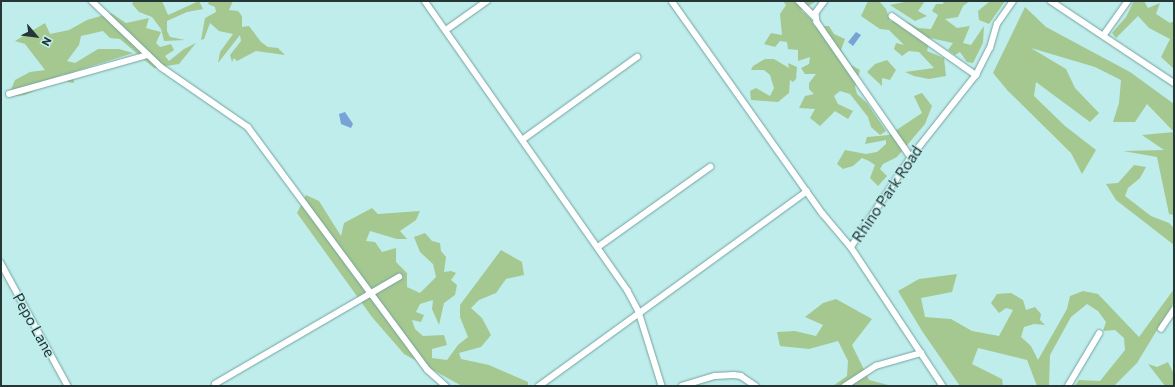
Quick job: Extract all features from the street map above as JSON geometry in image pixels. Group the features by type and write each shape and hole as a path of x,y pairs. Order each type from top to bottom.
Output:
{"street":[{"path":"92,1 148,55 248,127 428,370 446,386"},
{"path":"425,1 628,291 638,312 662,386"},
{"path":"446,30 487,1"},
{"path":"672,1 807,191 851,247"},
{"path":"800,1 815,17 911,157"},
{"path":"815,17 825,1"},
{"name":"Rhino Park Road","path":"943,386 851,247 911,157 976,75 990,48 997,24 1013,1"},
{"path":"1051,1 1174,83"},
{"path":"1103,36 1128,1"},
{"path":"892,16 976,75"},
{"path":"9,94 148,55"},
{"path":"522,140 637,57"},
{"path":"598,248 710,167"},
{"path":"540,386 638,312 807,191"},
{"name":"Pepo Lane","path":"1,263 68,386"},
{"path":"216,384 398,277"},
{"path":"1161,329 1174,310"},
{"path":"1068,386 1099,334"},
{"path":"845,386 876,366 921,353"},
{"path":"682,386 715,376 734,375 741,376 756,386"}],"green space":[{"path":"134,1 162,1 168,15 199,1 203,9 187,12 167,21 167,31 170,37 185,40 164,41 161,29 152,17 139,12 132,4"},
{"path":"209,1 233,1 229,10 238,11 242,16 242,27 249,26 261,42 268,47 278,48 285,55 256,51 237,61 234,58 232,62 230,55 241,41 240,35 218,63 220,52 233,34 219,31 210,23 204,39 201,40 205,18 216,12 215,7 208,4"},
{"path":"783,1 817,1 801,10 811,19 815,27 829,26 834,34 845,39 841,50 851,65 860,70 855,87 857,94 867,103 886,131 880,135 871,127 868,117 850,94 840,91 834,96 838,104 853,111 848,119 835,111 820,126 810,118 815,109 799,108 805,96 814,94 809,89 809,83 816,74 805,74 801,68 809,64 810,57 798,61 798,50 788,49 787,42 780,41 775,47 764,44 771,33 782,35 780,14 786,5"},
{"path":"868,1 879,1 886,9 890,21 907,22 918,28 931,29 938,15 932,11 936,4 943,4 944,1 970,1 963,6 958,17 945,19 957,28 970,26 963,43 971,45 984,26 983,43 973,63 967,62 960,52 955,55 948,50 953,43 930,38 927,51 944,58 946,76 929,79 914,76 905,72 934,68 919,52 909,51 902,56 894,49 896,43 904,45 889,30 880,29 861,16"},
{"path":"909,1 925,1 918,11 927,16 915,21 890,5"},
{"path":"990,1 1005,1 989,24 979,20 978,11"},
{"path":"1134,1 1144,1 1148,8 1160,3 1156,14 1170,23 1174,21 1174,69 1161,57 1170,39 1149,28 1138,16 1116,38 1112,33 1126,17"},
{"path":"1025,7 1046,27 1130,72 1174,104 1174,132 1147,104 1135,122 1113,122 1119,103 1121,80 1095,67 1031,48 1066,69 1075,88 1099,113 1090,122 1036,82 1034,96 1065,126 1096,150 1082,174 1071,153 1008,91 993,73"},
{"path":"111,13 126,23 149,18 146,28 161,32 156,43 160,47 171,44 174,50 165,56 169,61 184,49 196,43 179,64 154,68 120,39 110,38 103,31 81,36 79,45 67,61 75,63 98,49 119,49 133,53 73,72 74,83 67,82 64,74 57,77 52,85 43,82 36,90 25,95 8,97 15,80 30,72 45,70 25,44 15,41 45,23 50,34 69,30 87,20"},
{"path":"765,59 774,59 789,68 788,63 797,67 796,79 793,82 790,80 789,93 778,102 751,100 750,91 756,88 770,96 774,88 770,75 764,70 751,70 753,66"},
{"path":"887,60 896,70 890,80 882,78 882,86 867,72 875,64"},
{"path":"922,93 932,106 925,124 897,157 883,164 880,169 887,176 878,186 870,178 875,165 869,161 862,158 853,166 843,169 837,164 845,150 866,154 877,152 886,144 886,140 865,144 867,137 889,135 922,113 914,96"},
{"path":"1174,132 1174,215 1169,214 1157,157 1123,151 1164,150 1142,135"},
{"path":"1134,165 1146,167 1140,178 1128,188 1125,196 1151,216 1169,223 1174,228 1174,245 1116,200 1106,184 1118,183"},
{"path":"306,195 319,201 341,236 344,223 372,208 378,214 420,211 416,220 400,231 407,239 397,239 370,231 366,241 375,242 382,252 396,248 396,262 407,273 407,287 420,293 436,277 433,264 420,252 414,237 425,233 432,241 440,243 441,251 446,257 444,272 451,271 456,273 451,280 457,285 455,295 444,303 439,325 432,309 433,300 420,304 416,312 424,315 421,322 412,320 415,329 423,336 444,335 447,345 432,349 432,358 447,360 458,345 468,337 460,317 460,305 501,250 522,262 524,275 506,279 496,293 479,300 471,308 482,318 491,335 481,347 459,353 461,359 489,365 528,382 528,386 462,386 404,354 372,317 297,213"},
{"path":"957,274 952,292 921,298 925,317 951,319 972,331 999,336 1013,310 1006,308 999,313 991,303 997,294 1011,293 1023,300 1026,310 1035,307 1041,314 1040,320 1045,325 1034,324 1024,327 1021,337 1031,346 1038,360 1067,309 1070,296 1083,291 1098,294 1139,337 1174,289 1174,302 1137,363 1114,386 1075,386 1079,380 1100,381 1125,350 1124,338 1115,330 1103,331 1106,322 1098,311 1087,304 1071,317 1050,355 1049,386 1037,386 1027,360 978,348 972,364 1002,379 1003,386 960,386 922,331 898,291 919,279"},
{"path":"836,299 872,319 852,345 869,380 892,386 833,386 847,376 848,361 838,341 809,349 780,346 777,332 795,331 816,336 823,325 805,317 823,303"},
{"path":"1168,362 1174,374 1174,386 1165,386 1148,364 1157,367"}],"water":[{"path":"856,32 861,35 853,46 848,42"},
{"path":"345,112 353,124 351,128 341,124 339,114"}]}
